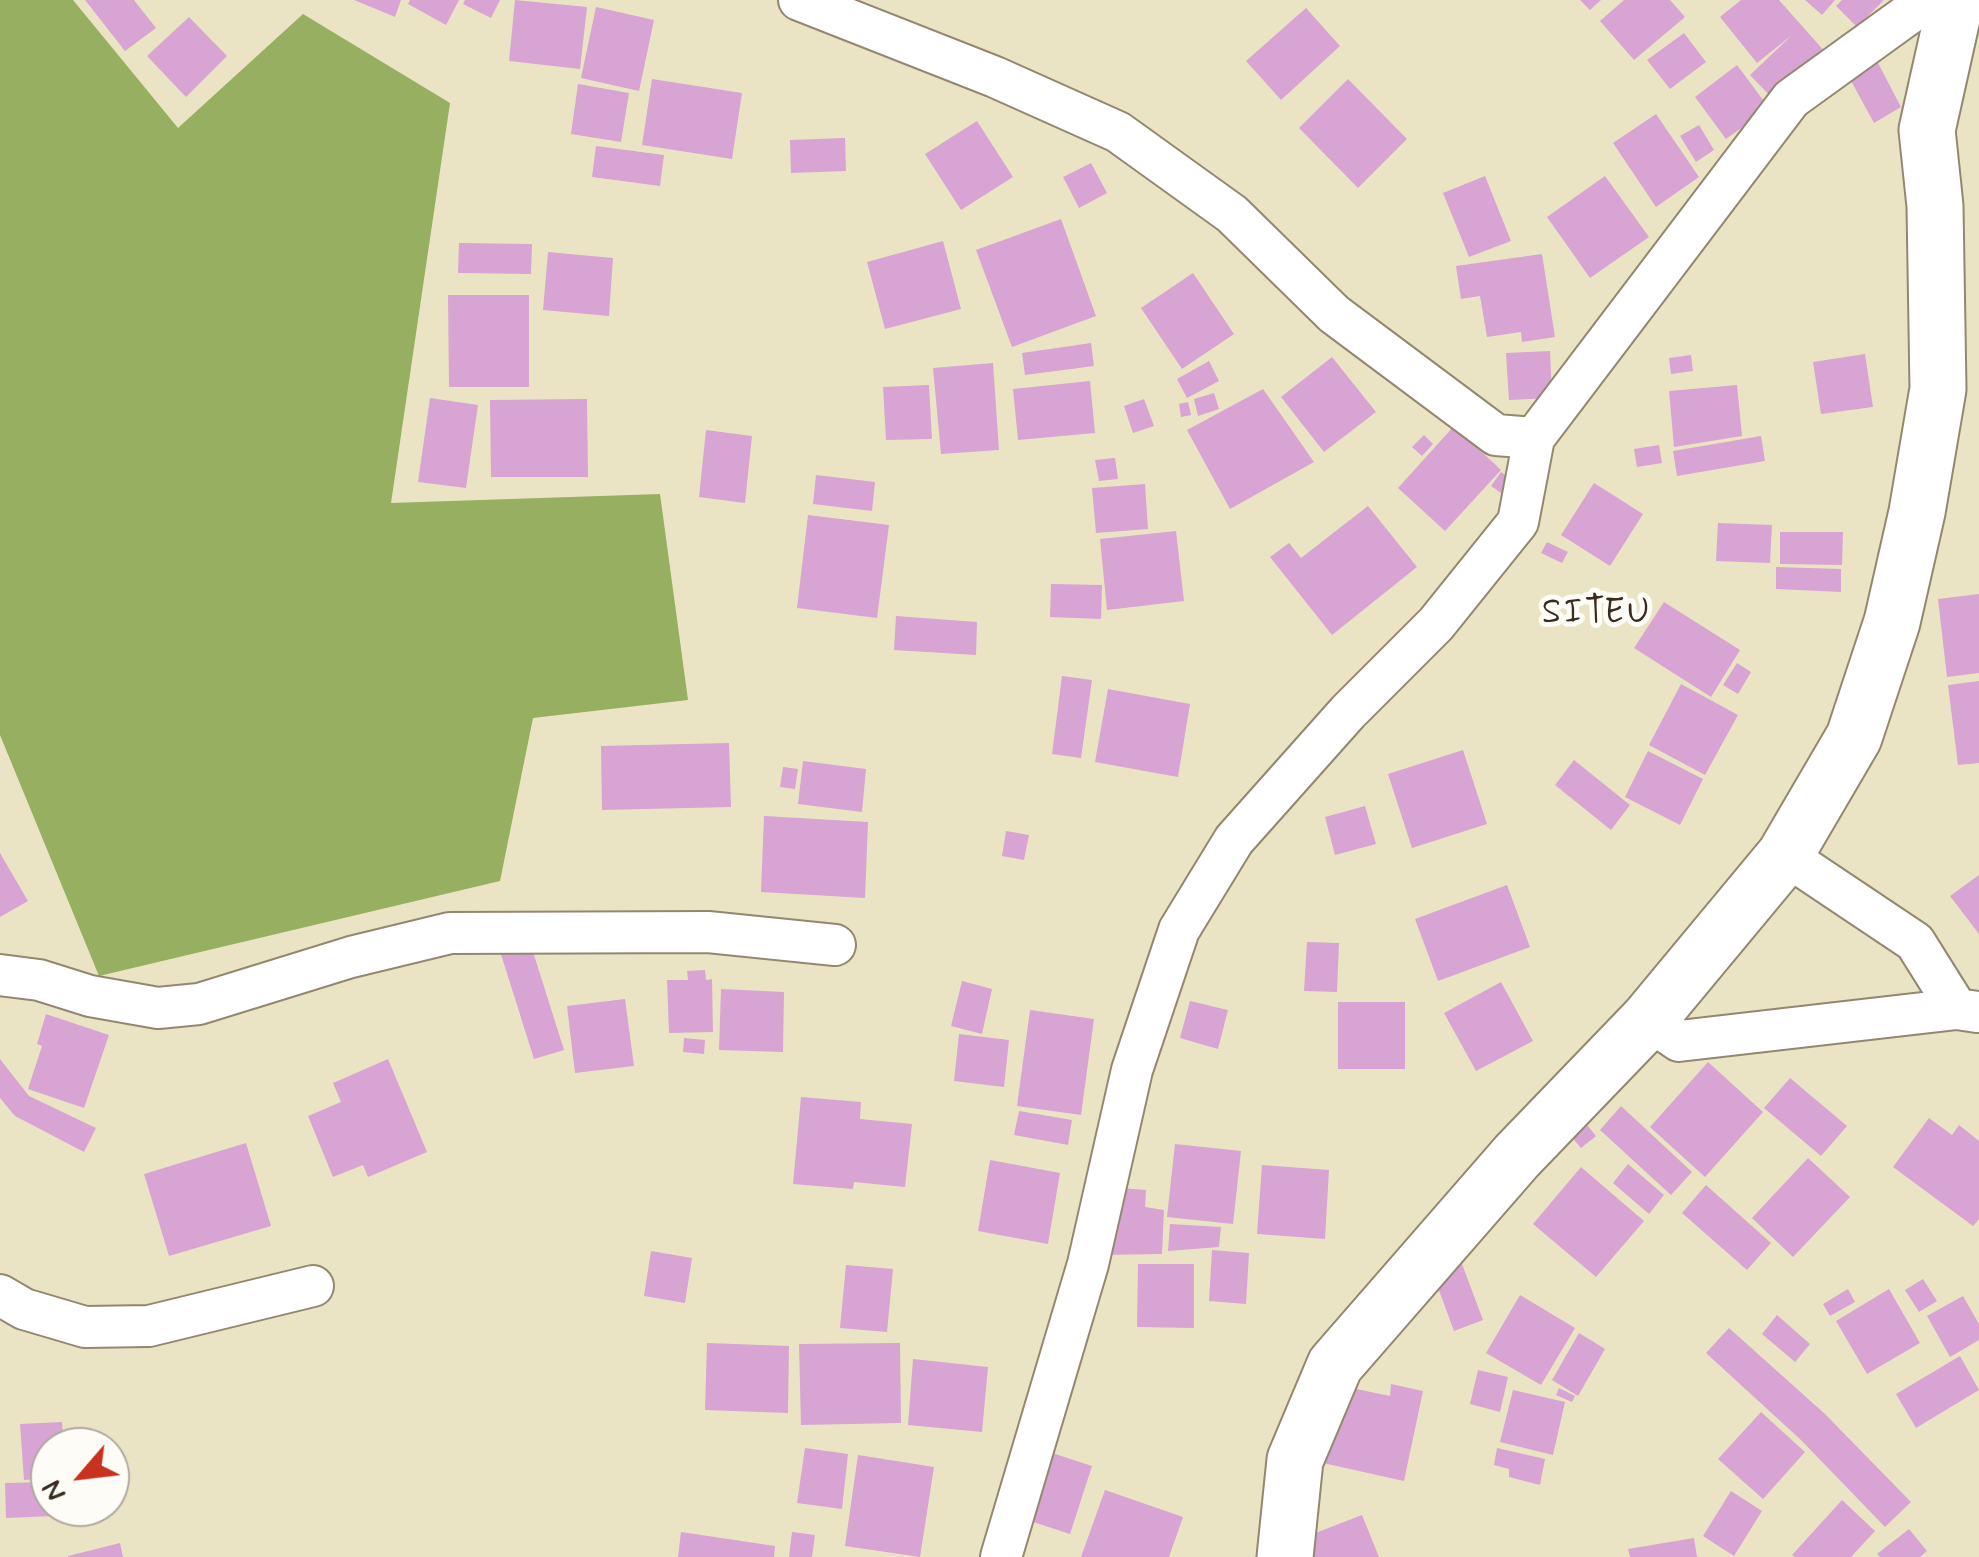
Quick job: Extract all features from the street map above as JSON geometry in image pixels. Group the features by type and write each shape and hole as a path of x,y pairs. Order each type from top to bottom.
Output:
{"street":[{"path":"799,0 1118,132 1232,214 1334,314 1496,435 1534,438"},
{"path":"1001,1557 1088,1264 1132,1070 1180,930 1234,840 1348,712 1436,624 1518,522 1534,438 1791,99 1928,0"},
{"path":"1286,1557 1295,1460 1335,1365 1517,1156 1648,1020 1785,855 1854,738 1892,622 1917,512 1938,389 1934,206 1928,130 1956,0"},
{"path":"1785,855 1915,942 1968,1011"},
{"path":"0,975 39,980 90,996 158,1008 199,1004 351,956 450,933 708,932 836,944"},
{"path":"1648,1020 1679,1041 1968,1011"},
{"path":"0,1295 24,1309 85,1327 149,1326 312,1286"}],"green space":[{"path":"0,0 73,0 178,128 303,14 450,103 391,503 660,494 688,700 533,718 500,881 99,976 0,735"}],"building":[{"path":"85,0 134,0 156,28 125,51"},
{"path":"354,0 401,0 395,17"},
{"path":"410,0 459,0 446,25 408,4"},
{"path":"465,0 500,0 491,18 463,4"},
{"path":"515,0 587,7 580,69 509,61"},
{"path":"1580,0 1601,0 1590,10"},
{"path":"1624,0 1670,0 1685,17 1634,60 1600,21"},
{"path":"1741,0 1779,0 1826,53 1775,101 1750,75 1792,35 1757,63 1720,17"},
{"path":"1805,0 1835,0 1822,15"},
{"path":"1842,0 1884,0 1857,27 1836,6"},
{"path":"596,7 654,20 639,91 581,78"},
{"path":"1306,8 1340,46 1281,100 1246,61"},
{"path":"189,17 227,56 186,97 147,56"},
{"path":"1684,33 1706,62 1670,89 1647,60"},
{"path":"1878,63 1901,107 1874,123 1850,79"},
{"path":"1737,65 1769,108 1726,139 1695,97"},
{"path":"652,79 742,93 732,159 642,145"},
{"path":"1348,79 1407,139 1358,188 1299,128"},
{"path":"578,84 629,93 621,142 571,134"},
{"path":"1656,114 1699,177 1656,207 1613,143"},
{"path":"977,121 1013,177 961,210 925,154"},
{"path":"1699,125 1714,150 1696,162 1680,136"},
{"path":"845,138 846,171 791,173 790,140"},
{"path":"596,146 664,155 660,186 592,177"},
{"path":"1091,163 1107,193 1079,208 1063,177"},
{"path":"1485,176 1511,241 1469,257 1443,193"},
{"path":"1605,176 1649,237 1590,278 1547,217"},
{"path":"1061,219 1096,316 1012,347 976,250"},
{"path":"943,241 961,309 885,329 867,262"},
{"path":"459,243 532,244 531,274 458,273"},
{"path":"548,252 613,258 609,316 543,310"},
{"path":"1542,254 1555,337 1522,342 1521,332 1487,337 1480,296 1461,299 1456,266"},
{"path":"1193,273 1234,334 1182,369 1141,308"},
{"path":"448,295 529,295 529,387 449,387"},
{"path":"1091,343 1094,366 1025,375 1022,353"},
{"path":"1550,351 1552,398 1509,400 1506,353"},
{"path":"1865,354 1873,407 1821,414 1813,362"},
{"path":"1691,355 1693,371 1671,374 1669,358"},
{"path":"1332,357 1376,412 1324,452 1281,397"},
{"path":"1209,361 1219,381 1187,398 1177,379"},
{"path":"993,363 999,450 941,454 933,368"},
{"path":"1090,381 1095,433 1018,440 1013,389"},
{"path":"929,385 932,439 886,440 883,387"},
{"path":"1737,385 1742,436 1674,447 1669,391"},
{"path":"1263,389 1314,462 1230,509 1187,430"},
{"path":"1214,393 1219,409 1198,416 1194,399"},
{"path":"430,398 478,405 466,488 418,482"},
{"path":"587,399 588,477 491,477 490,400"},
{"path":"1144,399 1154,426 1133,433 1124,406"},
{"path":"1188,402 1191,415 1181,417 1179,404"},
{"path":"1454,426 1501,470 1445,531 1398,488"},
{"path":"706,430 752,436 745,503 699,497"},
{"path":"1424,435 1433,444 1422,456 1412,447"},
{"path":"1761,436 1765,461 1677,476 1673,451"},
{"path":"1659,445 1662,463 1637,467 1634,449"},
{"path":"1115,458 1118,479 1099,481 1095,460"},
{"path":"1501,472 1521,486 1511,500 1491,486"},
{"path":"816,475 875,482 872,511 813,504"},
{"path":"1594,483 1643,514 1610,566 1561,535"},
{"path":"1145,484 1148,529 1096,533 1092,488"},
{"path":"1368,506 1417,567 1332,635 1270,557 1289,543 1301,558"},
{"path":"808,515 889,525 877,618 797,608"},
{"path":"1718,523 1772,525 1770,563 1716,561"},
{"path":"1176,531 1184,601 1107,610 1100,539"},
{"path":"1780,532 1843,532 1842,565 1780,564"},
{"path":"1547,542 1568,552 1562,563 1541,553"},
{"path":"1776,567 1841,569 1841,592 1776,589"},
{"path":"1051,584 1102,585 1101,619 1050,617"},
{"path":"1979,594 1979,673 1947,677 1938,599"},
{"path":"1664,602 1740,650 1711,697 1634,648"},
{"path":"896,616 977,622 976,655 894,650"},
{"path":"1737,663 1751,672 1738,694 1723,685"},
{"path":"1062,676 1092,680 1081,758 1052,754"},
{"path":"1979,681 1979,763 1958,765 1948,685"},
{"path":"1681,684 1738,715 1705,775 1649,745"},
{"path":"1108,689 1190,704 1178,777 1095,762"},
{"path":"729,743 731,807 602,810 601,746"},
{"path":"1463,750 1487,824 1412,848 1388,774"},
{"path":"1648,751 1703,779 1680,825 1625,797"},
{"path":"1574,760 1630,805 1611,830 1555,785"},
{"path":"803,761 866,769 862,812 798,804"},
{"path":"783,767 798,769 795,789 780,787"},
{"path":"1365,806 1376,844 1335,855 1325,817"},
{"path":"764,816 868,822 865,898 761,892"},
{"path":"1006,831 1029,835 1024,860 1002,856"},
{"path":"0,853 28,901 0,917"},
{"path":"1979,875 1979,934 1950,896"},
{"path":"1507,885 1530,947 1438,981 1415,919"},
{"path":"529,939 564,1050 534,1059 499,948"},
{"path":"1307,942 1339,943 1337,992 1304,991"},
{"path":"705,970 706,980 712,979 713,1032 669,1033 667,980 688,980 687,971"},
{"path":"962,981 992,989 982,1034 951,1026"},
{"path":"1501,982 1533,1041 1476,1071 1444,1013"},
{"path":"721,989 784,992 783,1052 719,1050"},
{"path":"625,999 634,1066 575,1073 567,1006"},
{"path":"1190,1001 1228,1010 1218,1049 1180,1038"},
{"path":"1338,1002 1405,1002 1405,1069 1338,1069"},
{"path":"1030,1010 1094,1019 1081,1115 1017,1106"},
{"path":"46,1014 109,1035 84,1108 28,1089 42,1046 37,1044"},
{"path":"959,1034 1009,1040 1004,1087 954,1081"},
{"path":"684,1038 705,1040 704,1054 683,1052"},
{"path":"0,1059 29,1096 96,1128 84,1152 15,1116 0,1098"},
{"path":"388,1059 427,1152 368,1177 363,1165 333,1177 308,1116 341,1102 333,1083"},
{"path":"1708,1062 1763,1112 1705,1177 1650,1127"},
{"path":"1790,1078 1847,1126 1821,1156 1764,1108"},
{"path":"801,1097 861,1102 860,1119 912,1124 905,1187 854,1182 853,1189 793,1184"},
{"path":"1621,1106 1692,1172 1671,1195 1600,1130"},
{"path":"1573,1108 1596,1136 1581,1148 1558,1121"},
{"path":"1019,1111 1072,1120 1068,1145 1014,1135"},
{"path":"1929,1118 1952,1135 1959,1125 1979,1141 1979,1219 1973,1226 1893,1167"},
{"path":"246,1143 271,1226 169,1256 144,1174"},
{"path":"1175,1144 1241,1151 1233,1224 1167,1217"},
{"path":"1808,1158 1850,1197 1793,1257 1752,1218"},
{"path":"990,1160 1060,1173 1048,1244 978,1231"},
{"path":"1628,1164 1664,1195 1649,1214 1613,1183"},
{"path":"1262,1165 1329,1170 1325,1239 1257,1234"},
{"path":"1581,1167 1644,1221 1596,1277 1533,1224"},
{"path":"1706,1185 1771,1243 1747,1270 1682,1213"},
{"path":"1108,1187 1146,1190 1145,1207 1164,1210 1162,1254 1101,1255"},
{"path":"1170,1224 1221,1227 1219,1247 1168,1251"},
{"path":"1212,1250 1249,1253 1246,1304 1209,1301"},
{"path":"651,1251 692,1258 685,1303 644,1296"},
{"path":"1459,1256 1483,1320 1454,1331 1430,1266"},
{"path":"1138,1264 1194,1264 1194,1328 1137,1327"},
{"path":"846,1265 893,1269 887,1332 840,1328"},
{"path":"1923,1279 1937,1301 1919,1312 1905,1290"},
{"path":"1848,1289 1855,1302 1830,1316 1823,1304"},
{"path":"1889,1289 1920,1343 1867,1374 1836,1321"},
{"path":"1520,1295 1575,1328 1541,1385 1486,1353"},
{"path":"1963,1296 1979,1324 1979,1340 1950,1357 1927,1316"},
{"path":"1777,1315 1810,1344 1795,1362 1762,1334"},
{"path":"1729,1328 1825,1414 1911,1502 1885,1527 1801,1440 1706,1353"},
{"path":"1579,1333 1605,1349 1578,1396 1552,1380"},
{"path":"707,1343 789,1346 788,1413 705,1410"},
{"path":"900,1343 901,1423 801,1425 799,1344"},
{"path":"1960,1356 1979,1390 1916,1428 1896,1394"},
{"path":"913,1359 988,1367 982,1432 908,1425"},
{"path":"1478,1370 1508,1377 1500,1412 1470,1404"},
{"path":"1391,1384 1423,1391 1404,1481 1323,1463 1337,1385 1390,1396"},
{"path":"1559,1388 1575,1396 1572,1402 1556,1395"},
{"path":"1513,1390 1565,1402 1553,1455 1500,1442"},
{"path":"1761,1412 1805,1452 1763,1499 1718,1459"},
{"path":"62,1422 62,1427 30,1427 30,1480 24,1480 20,1424"},
{"path":"805,1448 848,1454 842,1509 797,1503"},
{"path":"1497,1448 1545,1459 1540,1485 1509,1477 1509,1469 1494,1465"},
{"path":"1046,1451 1092,1466 1070,1534 1024,1519"},
{"path":"858,1455 934,1467 920,1557 845,1546"},
{"path":"30,1482 30,1517 6,1518 5,1483"},
{"path":"1105,1490 1183,1517 1169,1557 1081,1557"},
{"path":"1731,1491 1762,1511 1734,1556 1703,1536"},
{"path":"1842,1500 1875,1531 1851,1557 1792,1555"},
{"path":"1362,1515 1379,1557 1307,1557 1300,1539"},
{"path":"1909,1529 1927,1551 1920,1557 1877,1554"},
{"path":"681,1532 775,1546 774,1557 678,1557"},
{"path":"792,1532 815,1535 812,1557 789,1557"},
{"path":"1694,1538 1697,1557 1630,1557 1628,1549"},
{"path":"120,1543 123,1557 68,1557 68,1556"}],"district":[{"name":"SITEU","path":"1597,615"}]}
